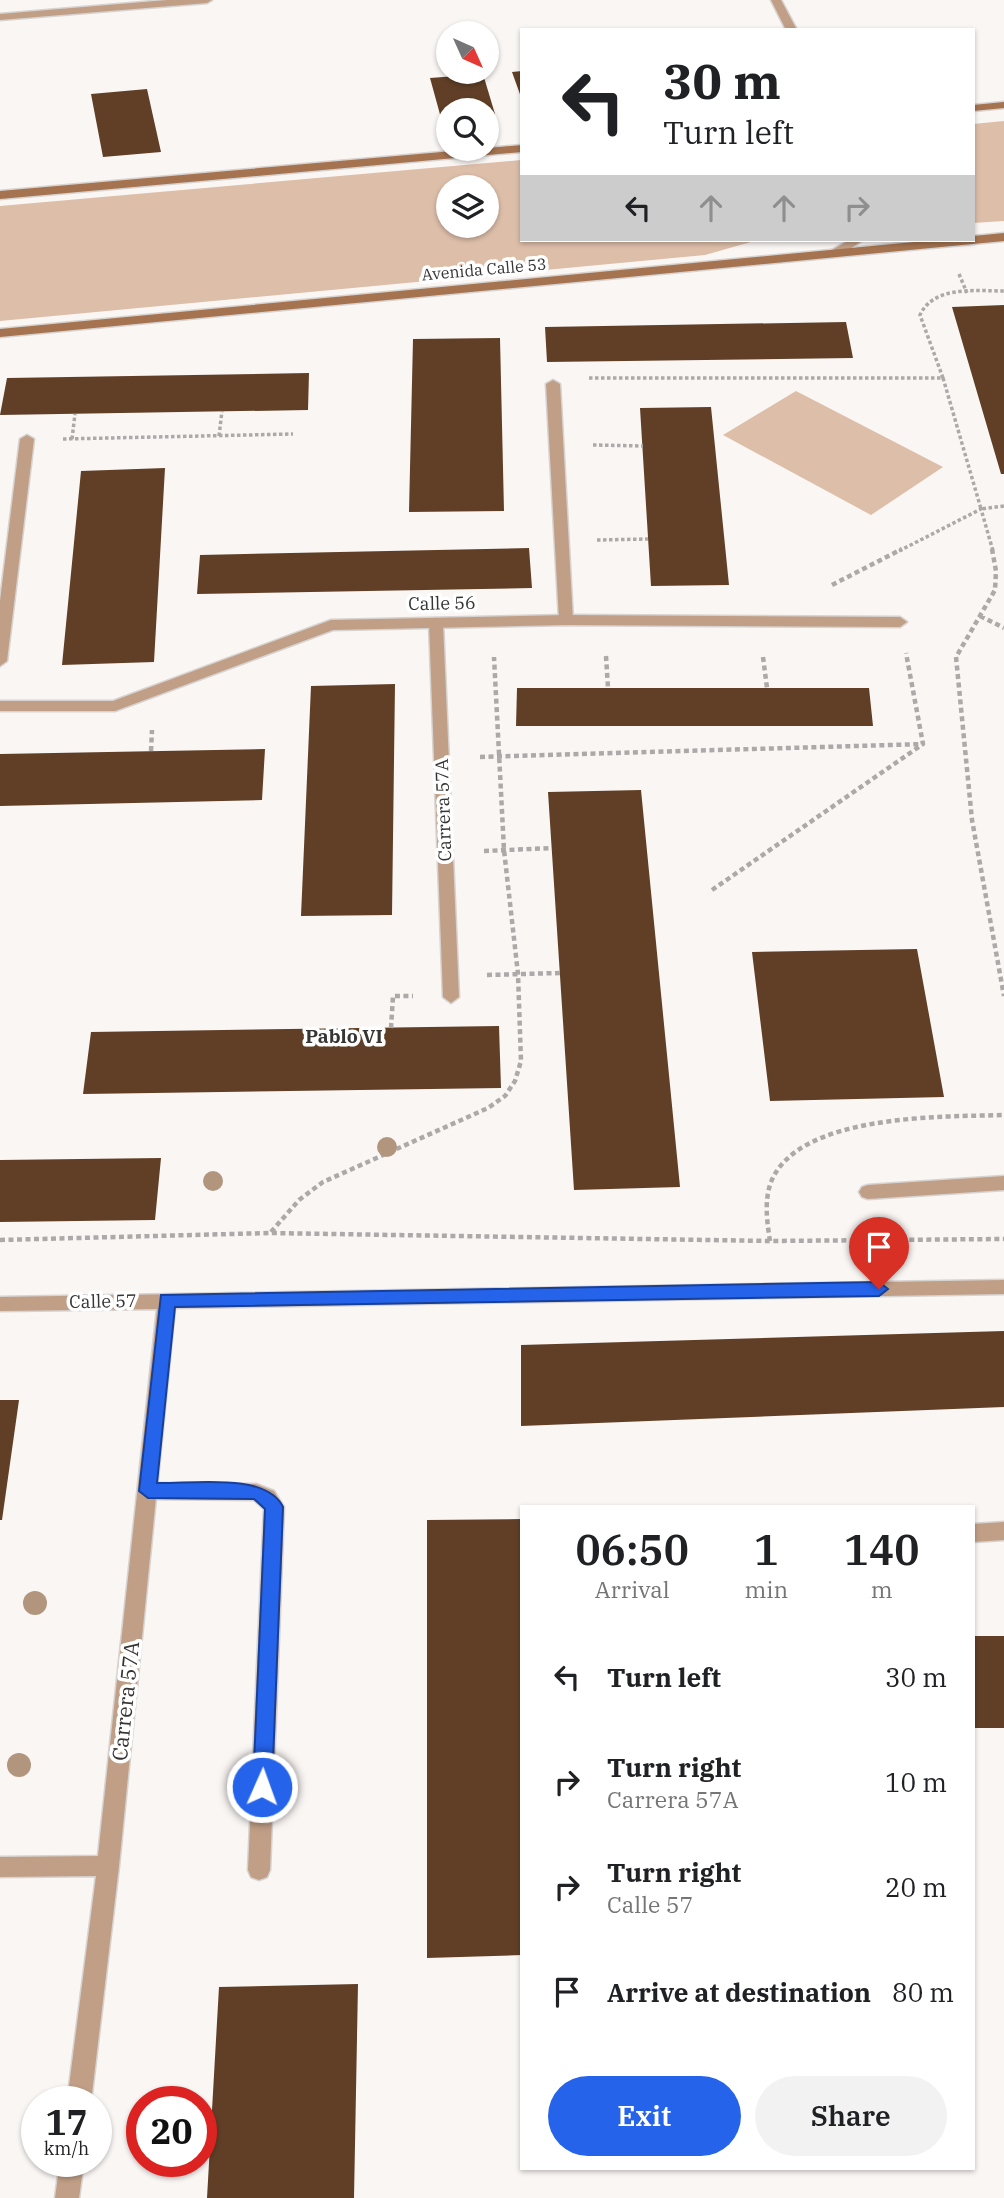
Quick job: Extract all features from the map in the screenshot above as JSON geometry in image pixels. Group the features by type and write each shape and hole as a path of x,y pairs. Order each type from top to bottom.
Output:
{"main road":[{"path":"975,108 1004,105"},
{"path":"0,195 520,148"},
{"name":"Avenida Calle 53","path":"975,240 1004,237"},
{"name":"Avenida Calle 53","path":"0,333 951,242"}],"street":[{"path":"0,17 63,6 207,0"},
{"path":"776,0 791,28"},
{"path":"836,253 854,242"},
{"path":"554,384 566,620"},
{"path":"0,661 27,439"},
{"name":"Calle 56","path":"0,706 115,706 331,625 566,620 900,622"},
{"name":"Carrera 57A","path":"436,622 451,997"},
{"path":"868,1192 1004,1183"},
{"name":"Calle 57","path":"0,1304 1004,1287"},
{"name":"Carrera 57A","path":"81,2086 108,1866 167,1300"},
{"path":"148,1491 256,1492 267,1497 274,1507 259,1870"},
{"path":"975,1532 1004,1531"},
{"path":"0,1867 108,1866"},
{"path":"67,2198 70,2177"}],"path":[{"path":"1004,291 936,297 924,306 920,315 943,377 981,509 997,578 995,592 956,657 971,820 1004,996"},
{"path":"554,384 550,378 943,377"},
{"path":"219,436 222,411"},
{"path":"72,439 75,414"},
{"path":"27,439 293,435"},
{"path":"557,444 643,446"},
{"path":"981,509 1004,506"},
{"path":"562,541 648,539"},
{"path":"980,616 1004,628"},
{"path":"900,622 923,744"},
{"path":"441,757 923,744"},
{"path":"712,890 923,744"},
{"path":"445,853 552,848"},
{"path":"451,976 560,973"},
{"path":"769,1241 766,1209 775,1174 803,1147 890,1119 1004,1115"},
{"path":"0,1240 270,1233 769,1241 1004,1239"}],"shaded area":[{"path":"1004,121 1004,221 975,223 975,124"},
{"path":"520,160 520,242 751,242 705,255 0,321 0,206"},
{"path":"796,391 943,467 871,515 723,435"}],"building":[{"path":"520,71 520,94 512,72"},
{"path":"430,78 436,78 436,84 486,84 490,98 436,100"},
{"path":"147,89 161,152 103,157 91,94"},
{"path":"1004,305 1004,474 1001,474 952,307"},
{"path":"846,322 853,358 547,362 545,327"},
{"path":"500,338 504,511 409,512 413,339"},
{"path":"309,373 308,410 0,415 7,378"},
{"path":"711,407 729,585 651,586 640,408"},
{"path":"165,468 154,662 62,665 81,471"},
{"path":"529,548 532,588 197,594 200,555"},
{"path":"395,684 392,915 301,916 311,686"},
{"path":"517,688 869,688 873,726 516,726"},
{"path":"265,749 262,800 0,806 0,754"},
{"path":"641,790 680,1187 574,1190 548,792"},
{"path":"917,949 944,1097 770,1101 752,952"},
{"path":"499,1026 501,1088 83,1094 91,1032"},
{"path":"161,1158 155,1220 0,1222 0,1160"},
{"path":"1004,1331 1004,1407 521,1426 521,1345"},
{"path":"0,1400 19,1400 2,1520 0,1520"},
{"path":"520,1519 520,1955 427,1958 427,1520"},
{"path":"975,1636 1004,1636 1004,1728 975,1728"},
{"path":"358,1984 354,2198 207,2198 208,2177 217,2177 217,2086 213,2086 219,1987"}],"district":[{"name":"Pablo VI","path":"344,1036"}],"route":[{"path":"262,1787 274,1507 267,1497 256,1492 148,1491 167,1300 879,1289"}]}
